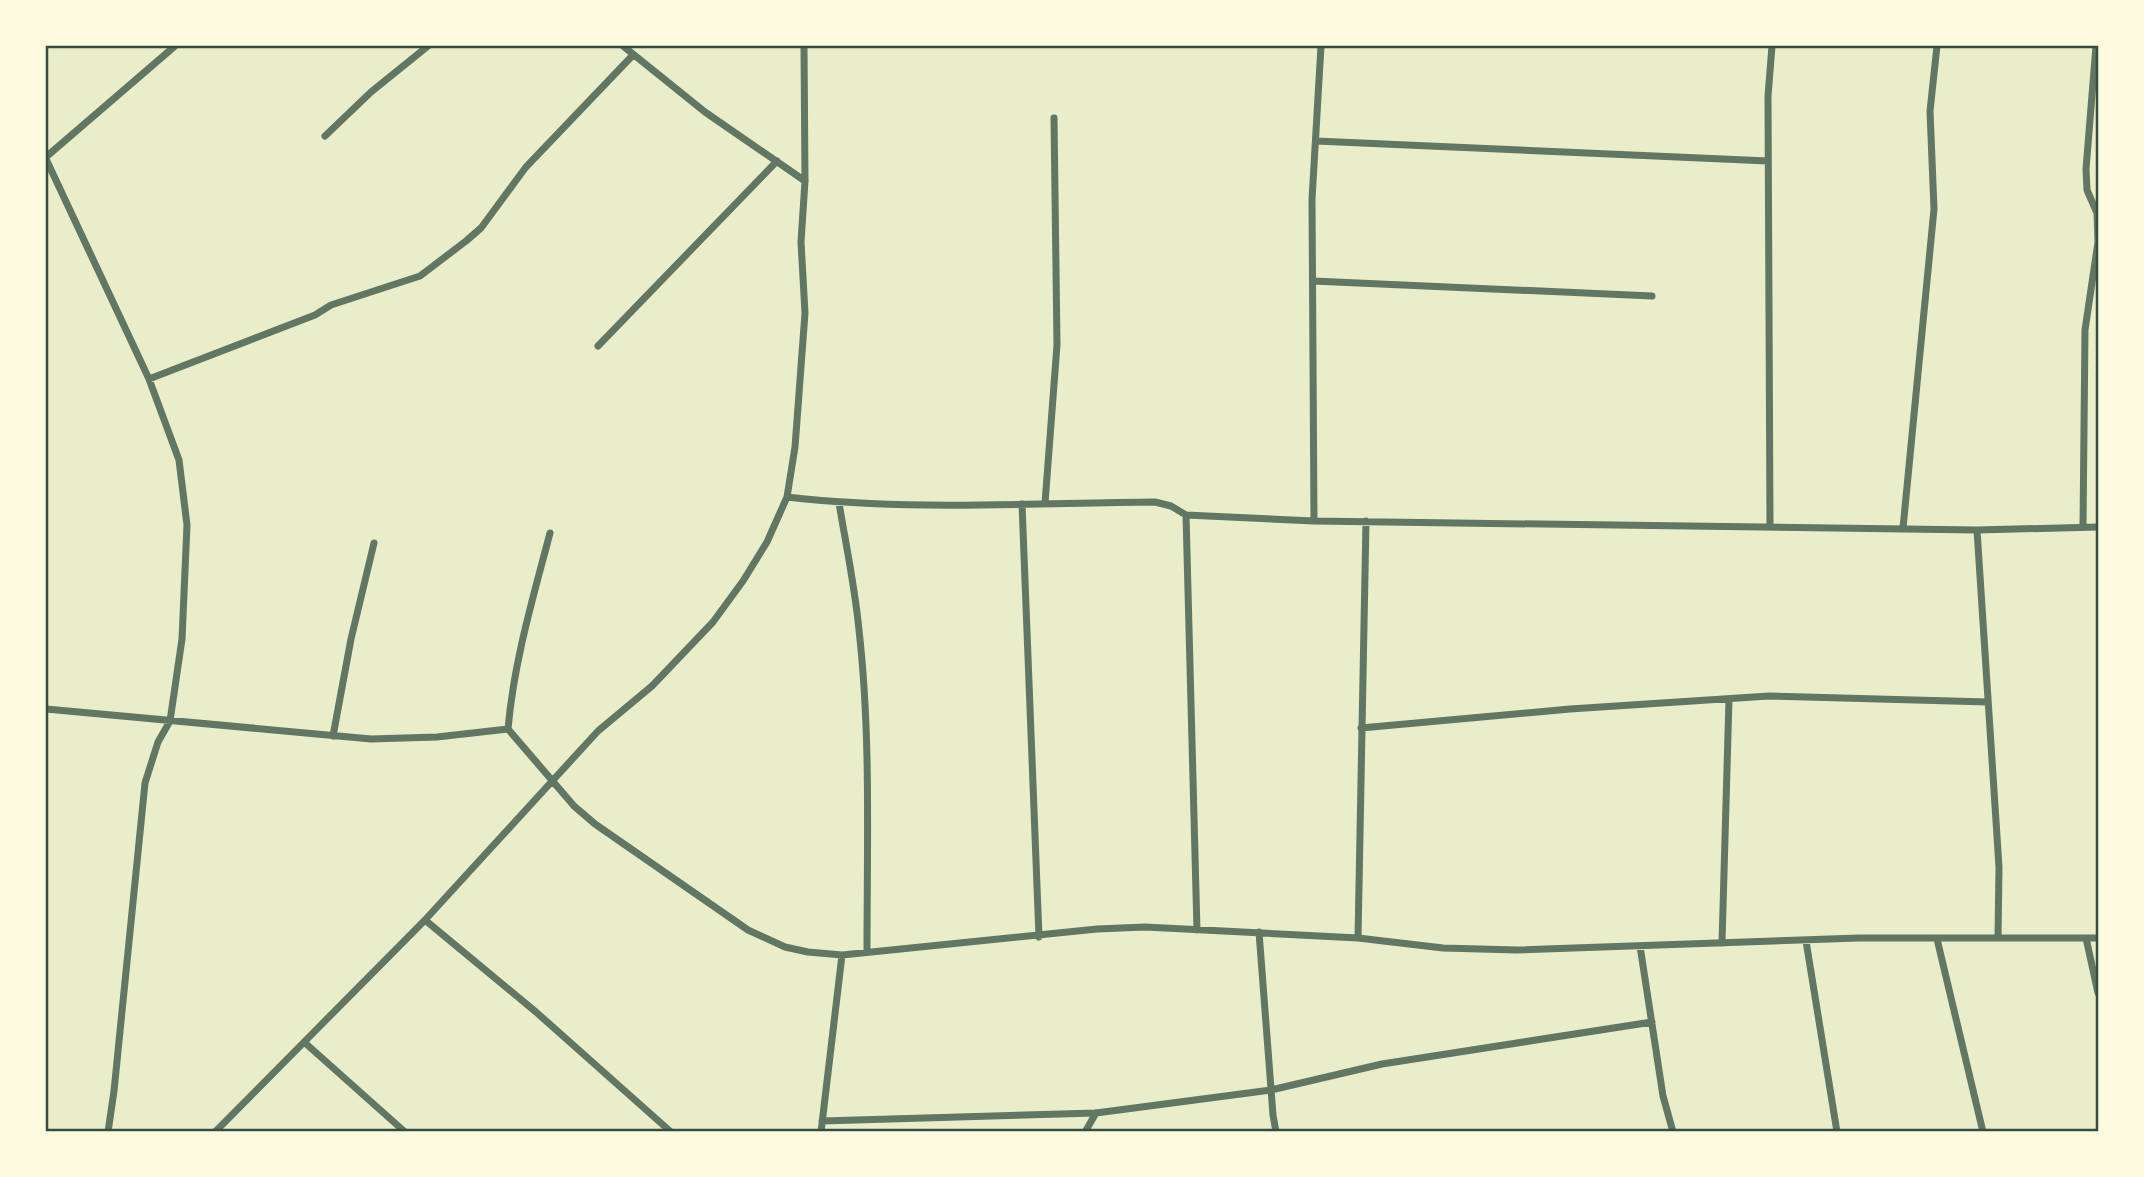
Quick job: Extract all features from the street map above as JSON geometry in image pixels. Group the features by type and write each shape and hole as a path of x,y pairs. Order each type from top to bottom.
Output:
{"street":[{"path":"108,1132 145,782 158,741 170,721 182,639 187,525 179,460 149,379 46,158 175,46"},
{"path":"325,136 371,92 428,46"},
{"path":"623,46 705,112 804,181"},
{"path":"215,1132 425,920 598,731 652,685 713,622 743,581 766,542 787,497 795,447 805,313 801,242 804,46"},
{"path":"1314,521 1312,199 1321,46"},
{"path":"1770,527 1768,96 1772,46"},
{"path":"1903,528 1934,209 1930,111 1937,46"},
{"path":"2083,527 2085,330 2098,242 2097,213 2087,190 2086,169 2096,46"},
{"path":"149,379 315,315 331,305 420,276 481,228 526,167 633,55"},
{"path":"1045,503 1057,345 1054,118"},
{"path":"1315,141 1768,161"},
{"path":"598,346 776,162"},
{"path":"1312,281 1652,296"},
{"path":"787,497 839,503 1155,502 1171,506 1186,515 1314,521 1977,530 2098,527"},
{"path":"839,503 859,629 864,697 867,951"},
{"path":"1022,504 1039,937"},
{"path":"1186,515 1197,930"},
{"path":"1358,938 1366,521"},
{"path":"1977,530 1998,867 1998,938"},
{"path":"550,533 521,642 511,690 508,729 574,806 595,824 748,930 785,947 842,955 1145,927 1358,938 1443,948 1517,950 1859,938 2098,938"},
{"path":"333,736 351,639 374,543"},
{"path":"1361,729 1570,709 1769,696 1988,702"},
{"path":"1722,943 1729,699"},
{"path":"46,709 370,739 438,737 508,729"},
{"path":"425,920 536,1012 671,1132"},
{"path":"1259,932 1276,1132"},
{"path":"2086,938 2098,993"},
{"path":"1937,939 1983,1132"},
{"path":"1807,941 1837,1132"},
{"path":"1640,946 1663,1096 1673,1132"},
{"path":"821,1132 842,955"},
{"path":"822,1121 1096,1113 1271,1090 1382,1064 1652,1022"},
{"path":"304,1042 405,1132"},
{"path":"1085,1132 1096,1113"}]}
